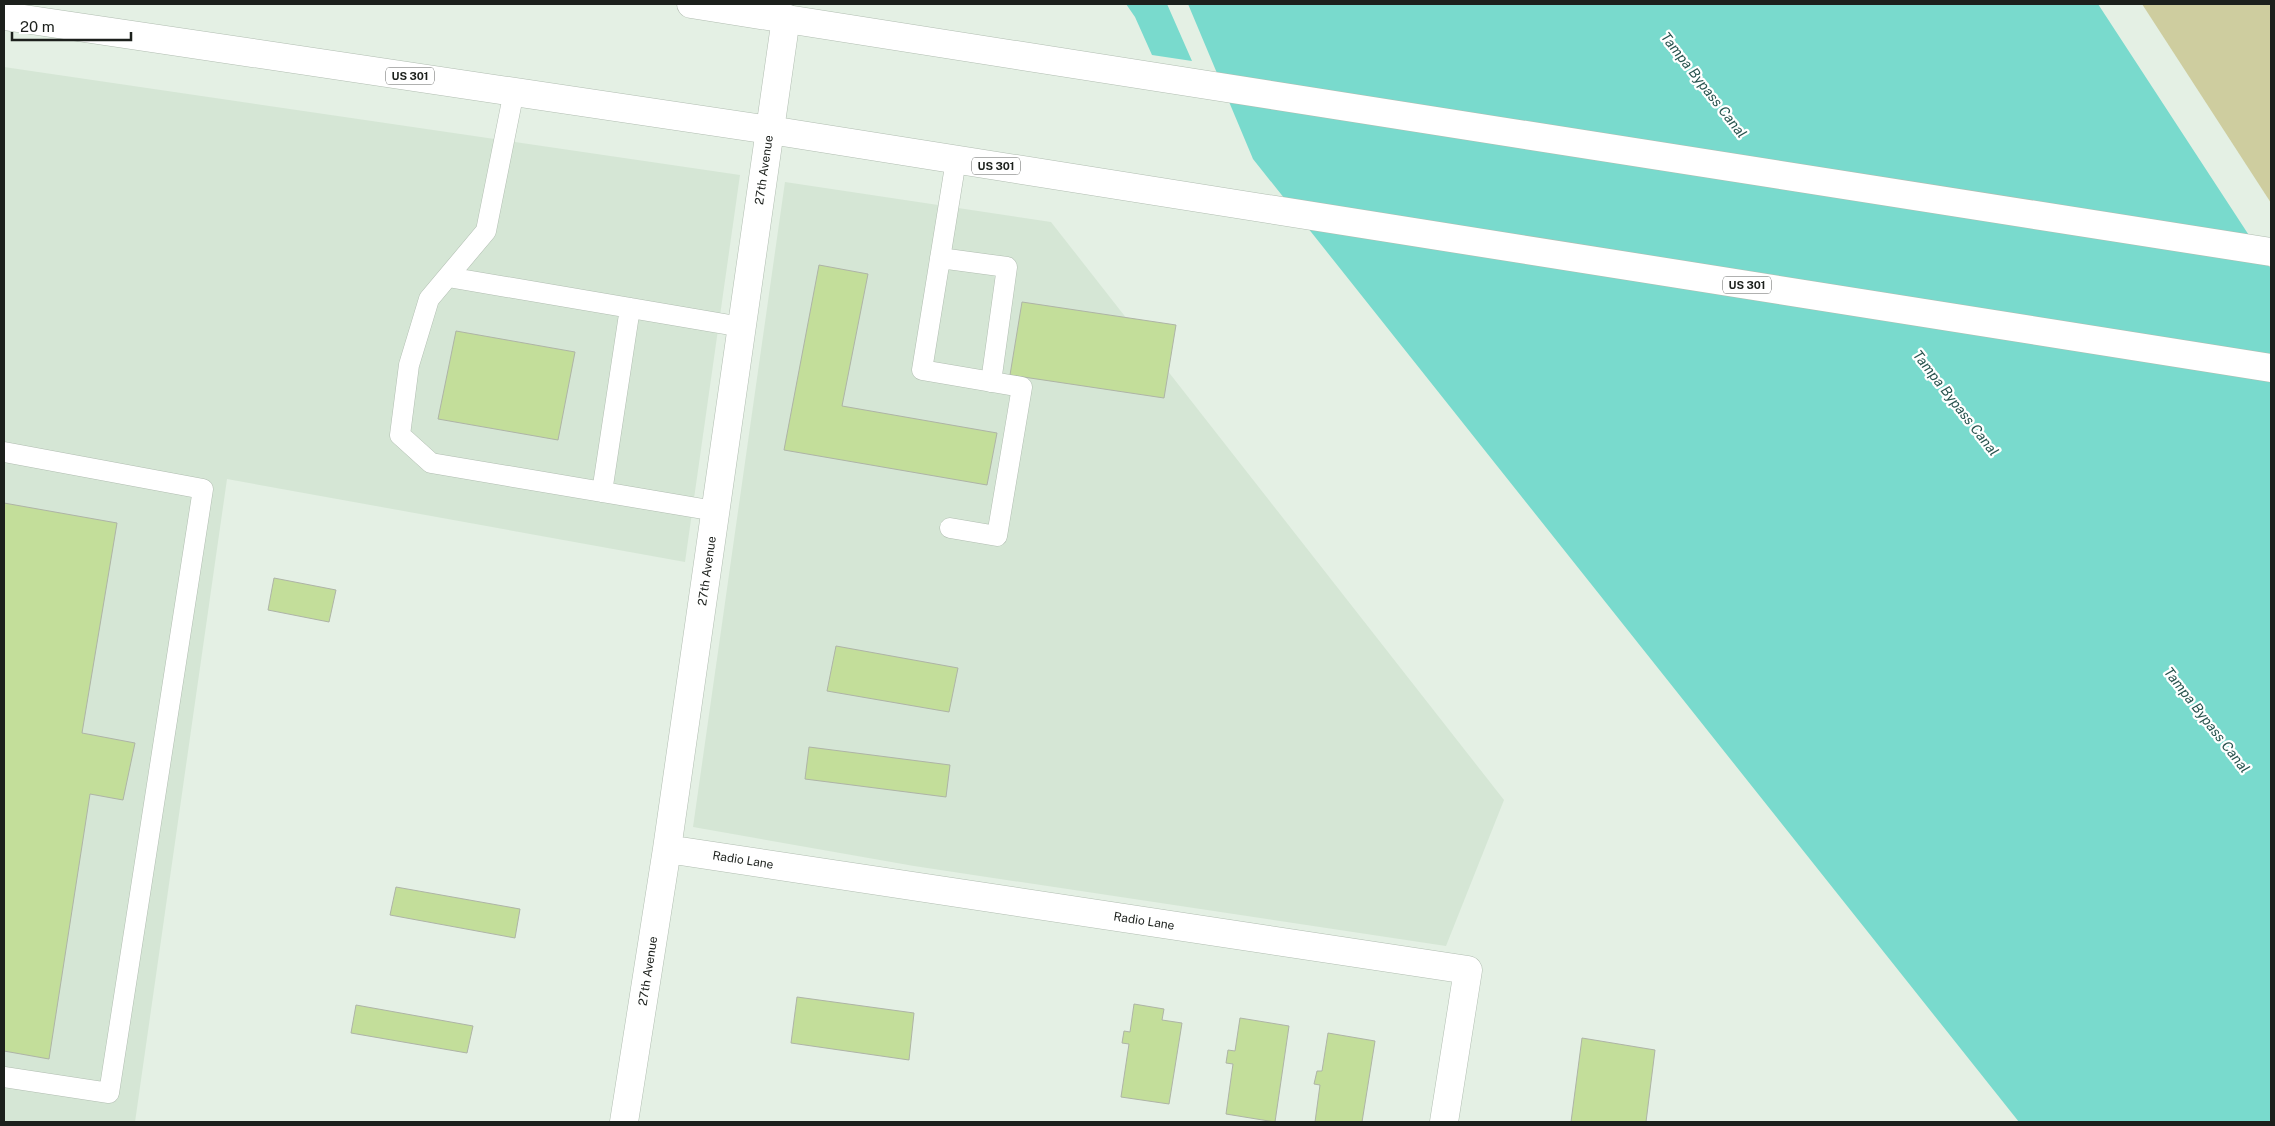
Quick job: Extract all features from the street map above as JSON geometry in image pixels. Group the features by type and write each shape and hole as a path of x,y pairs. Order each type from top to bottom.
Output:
{"main road":[{"path":"691,4 2271,252"},
{"name":"US 301","path":"4,16 770,130 2271,368"},
{"name":"27th Avenue","path":"624,1122 667,849 786,18"},
{"name":"Radio Lane","path":"667,849 1468,970 1444,1122"}],"lane":[{"path":"514,91 486,231 429,298 409,364 400,435 431,463 715,511"},
{"path":"950,528 997,536 1022,386 922,370 956,160"},
{"path":"940,258 1007,267 991,382"},
{"path":"448,277 742,327"},
{"path":"602,492 630,308"},
{"path":"4,452 203,489 109,1093 4,1077"}],"shaded area":[{"path":"4,67 740,175 685,562 227,479 135,1122 4,1122"},
{"path":"785,182 1051,222 1504,800 1446,946 914,866 693,827"}],"green space":[{"path":"2142,4 2271,4 2271,203"}],"water":[{"path":"1126,4 1167,4 1192,61 1152,55 1135,17"},
{"name":"Tampa Bypass Canal","path":"1188,4 2098,4 2271,269 2271,1122 2019,1122 1253,159"}],"building":[{"path":"819,265 868,274 842,406 997,433 987,485 784,450"},
{"path":"1022,302 1176,325 1164,398 1010,375"},
{"path":"456,331 575,352 558,440 438,419"},
{"path":"4,503 117,523 82,733 135,743 123,800 90,794 49,1059 4,1051"},
{"path":"274,578 336,590 329,622 268,610"},
{"path":"836,646 958,668 949,712 827,691"},
{"path":"809,747 950,765 946,797 805,779"},
{"path":"396,887 520,909 515,938 390,915"},
{"path":"797,997 914,1013 909,1060 791,1043"},
{"path":"1134,1004 1164,1009 1162,1020 1182,1023 1169,1104 1121,1097 1129,1044 1122,1043 1124,1031 1130,1032"},
{"path":"356,1005 473,1026 467,1053 351,1033"},
{"path":"1240,1018 1289,1026 1275,1122 1226,1114 1233,1064 1226,1063 1228,1050 1235,1051"},
{"path":"1328,1033 1375,1041 1362,1122 1315,1122 1320,1085 1314,1084 1317,1071 1322,1071"},
{"path":"1582,1038 1655,1050 1646,1122 1571,1122"}]}
